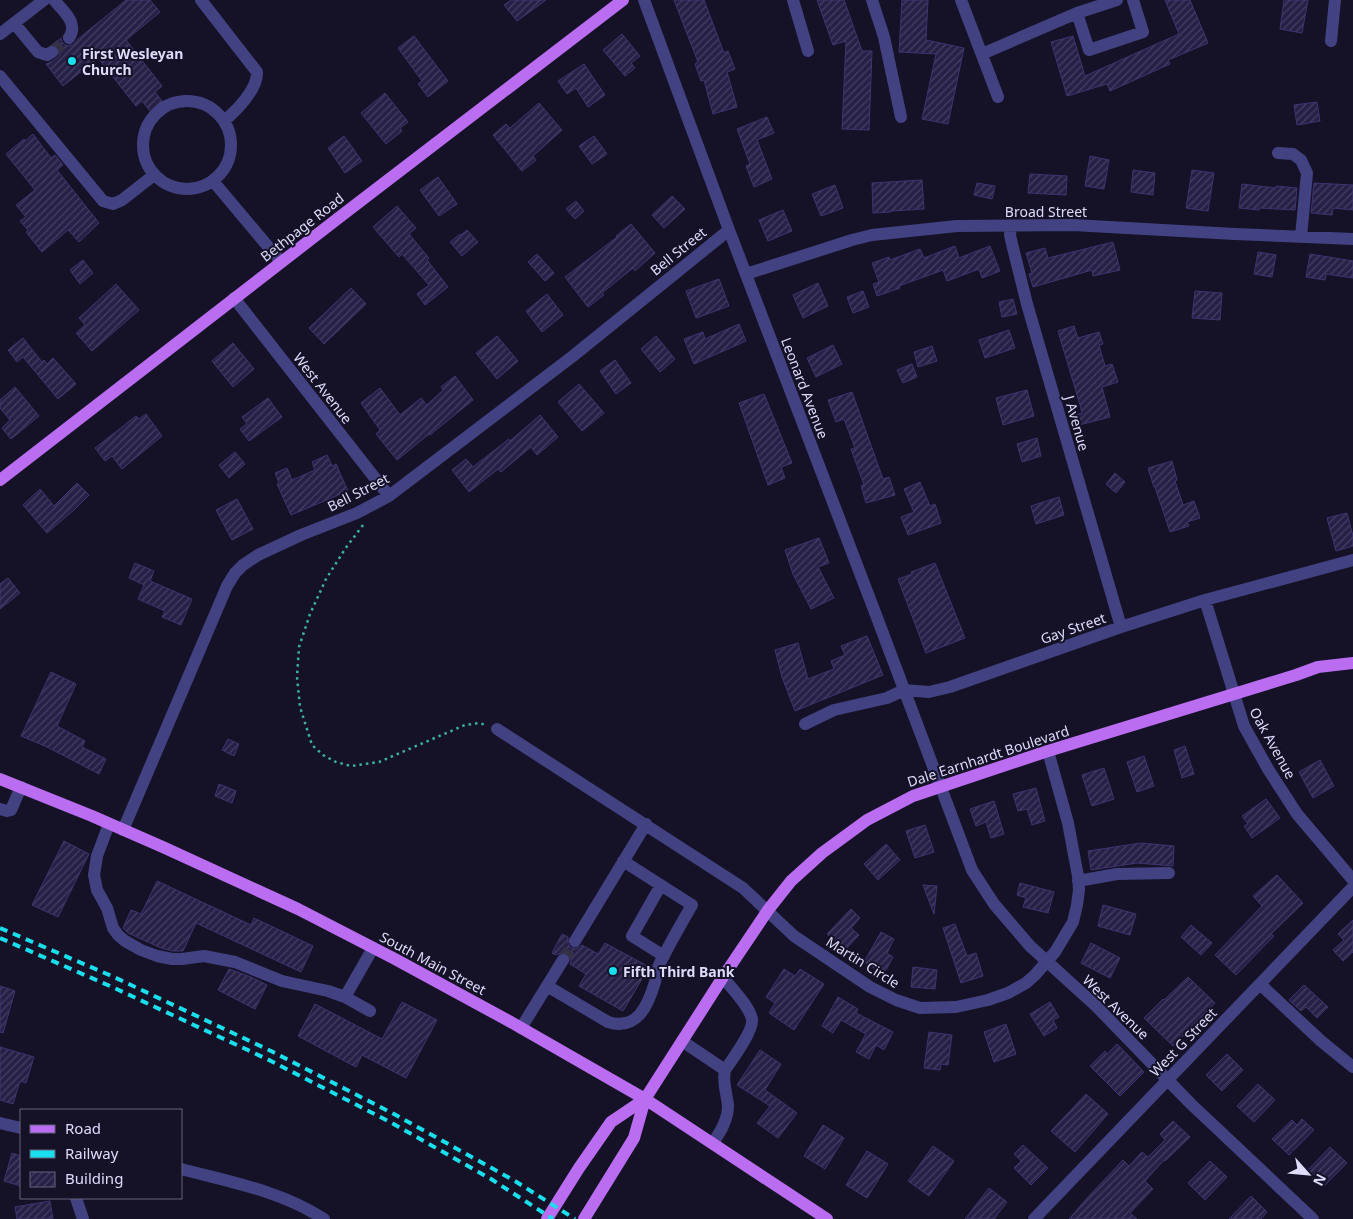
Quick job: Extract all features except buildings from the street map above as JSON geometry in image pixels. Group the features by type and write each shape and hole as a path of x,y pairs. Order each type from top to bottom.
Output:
{"main road":[{"name":"Bethpage Road","path":"2,475 623,0"},
{"name":"Dale Earnhardt Boulevard","path":"584,1219 634,1138 645,1099 722,977 768,910 797,875 822,853 867,820 913,796 1048,751 1318,667 1353,663"},
{"name":"South Main Street","path":"0,779 110,824 298,909 373,948 521,1028 645,1099 826,1219"},
{"name":"Dale Earnhardt Boulevard","path":"547,1219 610,1122 645,1099"}],"street":[{"path":"0,34 44,0"},
{"path":"54,0 73,24 73,30 69,38"},
{"path":"201,0 257,72 257,78 246,98 236,111 224,121"},
{"name":"Leonard Avenue","path":"644,0 729,230 940,786"},
{"path":"793,0 808,51"},
{"path":"872,0 884,37 900,117"},
{"path":"961,0 998,97"},
{"path":"982,54 1078,13 1117,0"},
{"path":"1078,13 1089,50 1143,32 1133,0"},
{"path":"1331,41 1335,0"},
{"path":"14,23 38,52 47,55 52,52"},
{"path":"0,76 104,201 113,204 122,200 154,175"},
{"path":"189,100 201,102 212,108 224,121 231,138 231,150 228,162 222,173 213,181 200,188 186,190 172,188 160,181 150,170 144,157 142,143 145,129 152,116 163,107 189,100"},
{"path":"1278,153 1293,154 1301,160 1307,173 1301,237"},
{"path":"213,181 281,262"},
{"name":"Broad Street","path":"746,274 872,235 957,226 1072,225 1353,238"},
{"name":"J Avenue","path":"1012,226 1010,235 1027,304 1121,627"},
{"name":"Bell Street","path":"123,830 227,586 243,564 301,535 357,513 389,496 572,356 729,230"},
{"name":"West Avenue","path":"234,298 389,496"},
{"name":"Gay Street","path":"805,724 834,710 887,698 904,690 929,692 950,686 1205,600 1353,560"},
{"name":"Oak Avenue","path":"1205,600 1244,726 1268,769 1298,814 1353,880"},
{"name":"Martin Circle","path":"497,729 743,888 794,936 870,986 896,1000 920,1008 956,1007 988,1000 1008,993 1035,975 1055,952 1073,922 1079,890 1078,881 1068,823 1048,751"},
{"name":"West Avenue","path":"940,786 972,870 994,904 1030,946 1096,1006 1191,1104 1313,1219"},
{"path":"0,809 7,812 11,810 21,787"},
{"path":"110,824 97,856 94,875 97,890 107,908 113,928 125,941 141,950 172,959 204,956 235,962 282,981 328,991 345,997 370,1011"},
{"path":"575,940 646,824"},
{"path":"547,986 608,1022 623,1025 639,1015 654,984 659,966 692,905 624,861"},
{"path":"1078,881 1117,874 1169,873"},
{"path":"661,885 632,936 664,956"},
{"name":"West G Street","path":"1034,1219 1353,887"},
{"path":"345,997 373,948"},
{"path":"521,1028 563,960"},
{"path":"713,1143 727,1115 728,1106 723,1077 725,1070 750,1030 752,1021 748,1010 722,977"},
{"path":"1260,984 1353,1068"},
{"path":"682,1041 725,1070"},
{"path":"0,1123 20,1128"},
{"path":"182,1169 251,1187 293,1201 324,1219"},
{"path":"76,1199 83,1219"}],"path":[{"path":"363,525 326,579 310,614 299,647 297,677 300,707 312,745 323,756 351,766 379,762 465,725 479,723 497,729"}],"tunnel":[{"path":"52,52 69,38"},
{"path":"563,960 575,941"}],"railway":[{"path":"0,928 114,977 271,1051 394,1114 515,1181 575,1219"},
{"path":"0,938 110,986 267,1059 390,1122 491,1179 553,1219"}],"place":[{"name":"First Wesleyan Church","path":"72,61"},
{"name":"Fifth Third Bank","path":"613,971"}]}
